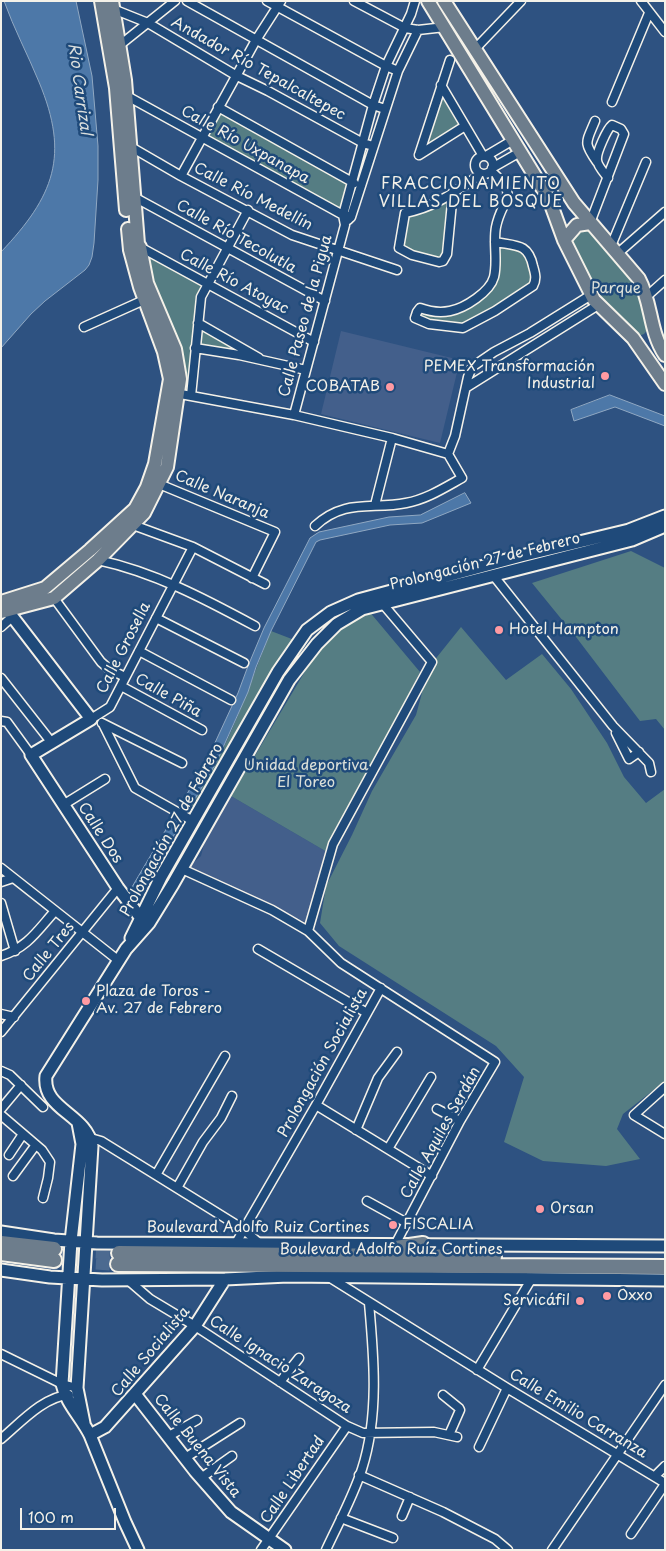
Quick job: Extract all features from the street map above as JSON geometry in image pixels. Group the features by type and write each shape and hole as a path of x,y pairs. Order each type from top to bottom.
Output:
{"highway":[{"path":"1,1242 54,1255 1,1253"},
{"path":"349,1261 423,1244"},
{"name":"Boulevard Adolfo Ruíz Cortines","path":"119,1258 665,1267"},
{"name":"Boulevard Adolfo Ruíz Cortines","path":"349,1261 665,1258"},
{"path":"349,1261 388,1276"}],"main road":[{"path":"5,609 45,588 135,509 148,487 179,394 170,378 164,352 144,300 130,250 116,88 101,1"},
{"path":"428,1 549,199 564,240 594,300 633,338 665,384"},
{"path":"444,1 476,48 568,195 639,279 646,297 656,339 664,351"},
{"path":"5,609 54,598 98,560 144,513 167,467 180,379 175,349 147,284 138,244 127,96 113,5"},
{"path":"564,240 577,225 590,223"},
{"path":"633,338 647,332 651,319"},
{"name":"Prolongación 27 de Febrero","path":"145,920 193,821 278,672 307,630 330,612 358,600 521,556 629,530 665,516"},
{"name":"Prolongación 27 de Febrero","path":"86,1137 78,1122 52,1099 45,1085 46,1076 145,920 182,869 289,680 311,651 337,624 362,609 632,540 665,526"},
{"path":"5,609 94,717"},
{"name":"Calle Grosella","path":"31,755 94,717"},
{"name":"Calle Dos","path":"31,755 118,888 145,920"},
{"path":"86,1137 71,1241 63,1390 90,1434 138,1550"},
{"path":"84,1423 78,1391 92,1146 86,1137"},
{"name":"Boulevard Adolfo Ruiz Cortines","path":"1,1232 54,1240 86,1242 665,1246"},
{"path":"1,1270 83,1280 225,1279 288,1276 665,1280"},
{"name":"Calle Socialista","path":"90,1434 106,1427 195,1326 225,1279"},
{"name":"Calle Buena Vista","path":"135,1394 201,1478 231,1512 285,1550"}],"street":[{"path":"120,45 175,1"},
{"path":"187,1 373,105 385,109"},
{"path":"267,1 280,5 398,71"},
{"path":"354,1 405,28 418,30 445,27"},
{"name":"Calle Paseo de la Pigua","path":"347,216 351,182 373,105 386,66 405,28 415,1"},
{"path":"476,48 521,1"},
{"path":"641,1 665,32"},
{"name":"Andador Río Tepalcaltepec","path":"113,5 148,23 237,76 268,90 363,143 373,146"},
{"path":"181,176 256,40 280,5"},
{"path":"612,102 650,13"},
{"name":"Calle Paseo de la Pigua","path":"294,415 344,225 361,186 398,71 418,30"},
{"path":"450,60 419,155 465,126"},
{"path":"441,84 484,156 492,161 491,169"},
{"name":"Calle Río Uxpanapa","path":"127,96 347,216"},
{"path":"218,108 361,186"},
{"path":"595,121 586,144 608,178"},
{"path":"590,223 624,134 623,130 614,125 609,127 597,157 597,162"},
{"path":"481,174 474,166 476,159 513,140"},
{"name":"Calle Río Medellín","path":"131,147 292,235 397,270"},
{"path":"454,192 447,254 443,261 439,262 412,255 399,248 405,213 422,210 433,205 481,174 520,152"},
{"path":"614,250 646,162"},
{"path":"491,169 504,182 507,189 507,196 496,227 495,242 494,278 490,285 469,303 452,311 437,312 420,308 415,318 429,324 463,328 495,311 533,286 536,276 531,255 526,249 495,242"},
{"name":"Calle Río Tecolutla","path":"134,197 325,301"},
{"path":"248,210 201,297 195,348 179,394 294,415 392,438 448,454 462,478 427,497 405,503 361,505 337,512 324,518 315,526"},
{"path":"614,250 665,212"},
{"name":"Calle Río Atoyac","path":"140,247 314,342"},
{"path":"646,297 665,280"},
{"path":"84,328 144,300"},
{"path":"448,454 455,436 472,367 494,352 594,300"},
{"path":"467,386 594,300"},
{"path":"198,322 267,362"},
{"path":"195,348 239,355 306,370"},
{"path":"374,505 392,438"},
{"name":"Calle Naranja","path":"159,484 275,532 252,578"},
{"path":"133,525 192,547 265,584"},
{"name":"Calle Grosella","path":"94,717 110,707 192,547"},
{"path":"98,560 118,564 173,584 256,626"},
{"path":"493,575 613,726 649,763 651,772"},
{"path":"54,598 101,662 125,677"},
{"path":"308,932 333,844 432,662 382,603"},
{"path":"1,627 5,609"},
{"path":"156,618 244,663"},
{"path":"138,651 231,700"},
{"path":"1,678 52,743"},
{"name":"Calle Piña","path":"121,686 202,730"},
{"path":"94,717 103,724 182,763"},
{"path":"1,721 7,722 31,755"},
{"path":"103,724 135,788 193,821"},
{"path":"613,726 629,759 639,752"},
{"path":"63,805 105,779"},
{"path":"1,868 119,961"},
{"path":"182,869 272,910 308,932 341,963 381,988"},
{"path":"1,882 13,878"},
{"name":"Calle Tres","path":"1,1032 118,888"},
{"path":"1,903 15,951"},
{"path":"1,956 24,946 55,911"},
{"path":"258,949 367,1013"},
{"name":"Prolongación Socialista","path":"236,1243 381,988 496,1062"},
{"path":"1,1014 14,1017"},
{"path":"356,1130 378,1078 397,1052"},
{"path":"156,1175 225,1056"},
{"name":"Calle Aquiles Serdán","path":"396,1243 460,1121 496,1062"},
{"path":"1,1071 10,1075 43,1107"},
{"path":"388,1149 431,1077"},
{"path":"1,1109 21,1085"},
{"path":"665,1086 634,1115 665,1134"},
{"path":"177,1188 203,1142 221,1118 232,1096"},
{"path":"316,1105 432,1176"},
{"path":"437,1109 460,1121"},
{"path":"1,1115 46,1154 51,1164 43,1198"},
{"path":"9,1155 23,1134"},
{"path":"86,1137 101,1142 156,1175 244,1229 259,1243"},
{"path":"13,1176 35,1146"},
{"path":"368,1201 407,1223"},
{"name":"Calle Emilio Carranza","path":"328,1276 477,1370 665,1483"},
{"path":"477,1370 532,1278"},
{"name":"Calle Ignacio Zaragoza","path":"128,1280 150,1299 195,1326 346,1426 370,1434"},
{"path":"326,1550 359,1475 370,1434 374,1408 369,1303"},
{"path":"1,1354 63,1390 78,1391"},
{"path":"280,1382 300,1358"},
{"path":"552,1550 665,1385"},
{"path":"478,1447 507,1388"},
{"path":"1,1439 40,1406 63,1390"},
{"path":"370,1434 434,1432 453,1436 460,1410 443,1395"},
{"path":"169,1436 196,1420"},
{"path":"185,1458 240,1423"},
{"name":"Calle Libertad","path":"262,1550 346,1426"},
{"path":"201,1478 232,1456"},
{"path":"656,1476 665,1466"},
{"path":"359,1475 410,1497 495,1539 508,1550"},
{"path":"631,1534 665,1483"},
{"path":"402,1516 410,1497"},
{"path":"341,1518 393,1538"},
{"path":"125,1522 131,1550"}],"shaded area":[{"name":"COBATAB","path":"341,331 460,360 440,443 321,414"},
{"path":"231,796 327,852 307,923 190,868 201,856 204,844"}],"green space":[{"path":"441,85 465,126 419,155"},
{"path":"218,107 351,182 343,215 201,137"},
{"path":"453,192 443,261 399,248 405,213"},
{"name":"Parque","path":"585,224 637,277 648,329 644,334 633,338 598,305 564,240"},
{"path":"495,242 525,249 535,282 463,328 420,321 417,312 452,311 491,285"},
{"path":"140,247 208,284 198,323 267,362 195,348 191,396 178,394"},
{"path":"631,551 665,568 665,730 656,719 640,721 532,583"},
{"name":"Unidad deportiva El Toreo","path":"368,610 420,672 327,852 231,796 310,663 338,627"},
{"path":"461,627 506,680 542,654 571,689 607,743 624,777 646,803 665,789 665,1081 623,1114 617,1129 640,1159 606,1166 543,1161 504,1142 524,1077 496,1046 339,946 320,923 326,886 372,791 416,715 429,667"},
{"path":"271,631 297,641 193,821 185,817 224,747"}],"water":[{"name":"Rio Carrizal","path":"4,1 76,1 92,76 98,146 98,180 94,243 89,265 31,314 1,348 1,252 34,212 52,174 55,154 54,132 48,108 39,82"},
{"path":"610,395 665,416 665,426 615,407 574,421 571,410"},
{"path":"465,493 471,503 422,523 390,525 316,542 271,631 248,692 216,763 139,895 132,887 207,760 238,693 264,628 310,538 319,532 389,517 420,515"}],"tunnel":[{"path":"54,1249 119,1253"},
{"path":"54,1260 118,1264"}],"place":[{"name":"PEMEX Transformación Industrial","path":"605,376"},
{"name":"COBATAB","path":"390,387"},
{"name":"Hotel Hampton","path":"499,630"},
{"name":"Plaza de Toros - Av. 27 de Febrero","path":"86,1001"},
{"name":"Orsan","path":"540,1209"},
{"name":"FISCALIA","path":"393,1225"},
{"name":"Oxxo","path":"607,1296"},
{"name":"Servicáfil","path":"580,1301"}],"district":[{"name":"FRACCIONAMIENTO VILLAS DEL BOSQUE","path":"471,194"}]}
